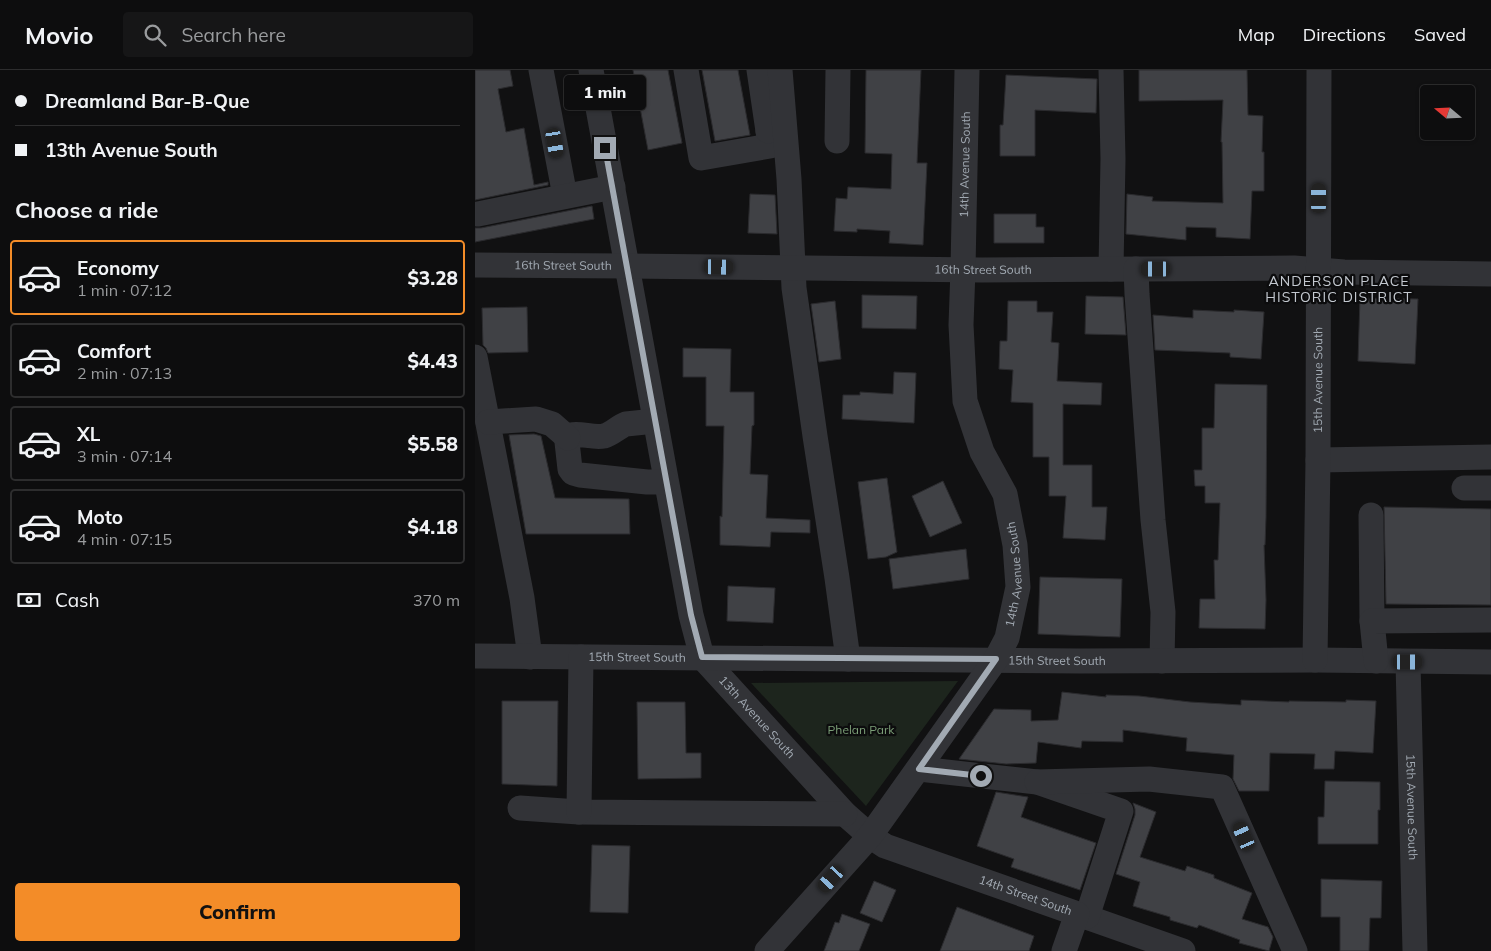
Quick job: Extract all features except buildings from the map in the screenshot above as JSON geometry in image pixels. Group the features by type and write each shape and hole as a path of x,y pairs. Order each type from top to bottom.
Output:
{"street":[{"path":"541,70 565,196"},
{"name":"13th Avenue South","path":"591,70 665,482 691,615 702,657 845,814 870,836"},
{"path":"686,70 701,158 770,146 776,129 780,70"},
{"path":"759,70 776,129 794,268 794,288 848,659"},
{"path":"837,141 838,70"},
{"name":"14th Avenue South","path":"870,836 996,659 1007,638 1017,587 1015,545 1005,494 982,452 965,401 961,325 967,70"},
{"path":"1111,70 1113,160 1111,269"},
{"name":"15th Avenue South","path":"1315,660 1318,460 1319,70"},
{"path":"478,214 613,187"},
{"name":"16th Street South","path":"475,266 963,269 1294,268 1344,272 1491,274"},
{"path":"1136,269 1153,520 1163,612 1162,661"},
{"path":"475,357 522,598 530,656"},
{"path":"488,422 536,419 552,424 568,438"},
{"path":"568,438 574,435 608,435 626,424 655,421"},
{"path":"568,438 570,469 576,474 647,482 665,482"},
{"path":"1318,460 1491,457"},
{"path":"1464,488 1491,488"},
{"path":"1371,515 1372,621 1376,661"},
{"path":"1372,621 1491,620"},
{"name":"15th Street South","path":"475,656 1491,662"},
{"path":"579,812 581,657"},
{"name":"15th Avenue South","path":"1408,662 1415,951"},
{"path":"919,769 1037,782 1149,779 1222,786 1295,951"},
{"path":"1037,782 1121,811 1082,915 1064,951"},
{"path":"520,808 579,812 845,814"},
{"path":"767,951 870,836"},
{"name":"14th Street South","path":"870,836 885,846 1183,951"}],"green space":[{"name":"Phelan Park","path":"957,681 866,806 751,683"}],"district":[{"name":"ANDERSON PLACE HISTORIC DISTRICT","path":"1339,290"}],"route":[{"path":"605,148 665,482 691,615 702,657 996,659 919,769 981,776"}]}
